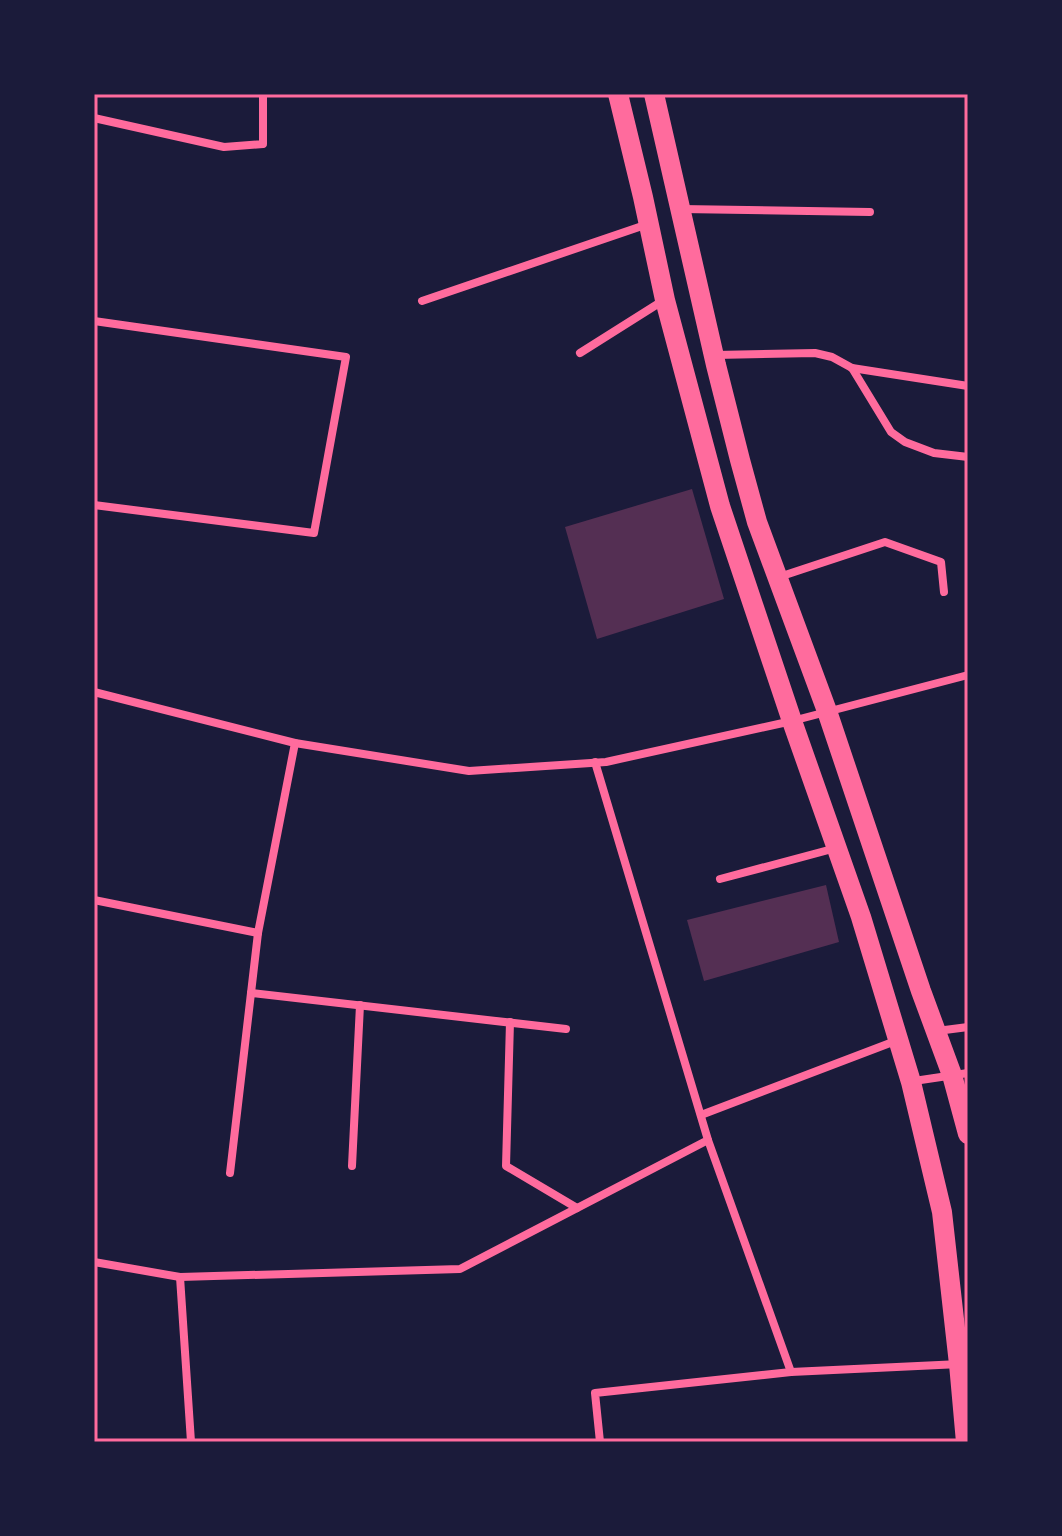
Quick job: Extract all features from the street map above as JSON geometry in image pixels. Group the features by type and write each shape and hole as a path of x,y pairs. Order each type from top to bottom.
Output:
{"main road":[{"path":"618,94 665,300 720,506 861,917 911,1082 942,1212 964,1364 966,1442"},
{"path":"654,94 750,497 827,711 921,991 936,1031 960,1074 968,1134"}],"street":[{"path":"94,118 224,147 263,144 263,94"},
{"path":"680,209 870,212"},
{"path":"422,301 649,224"},
{"path":"580,353 665,300"},
{"path":"94,321 346,357 314,533 94,505"},
{"path":"714,355 815,353 832,357 852,368 968,386"},
{"path":"852,368 891,432 905,442 934,453 968,457"},
{"path":"778,578 885,542 941,562 944,592"},
{"path":"94,692 295,743 469,771 606,762 792,721 968,675"},
{"path":"230,1173 258,933 295,743"},
{"path":"595,762 708,1140 791,1372"},
{"path":"720,879 837,847"},
{"path":"94,900 258,933"},
{"path":"251,993 566,1029"},
{"path":"352,1166 360,1005"},
{"path":"510,1022 506,1166 577,1208"},
{"path":"936,1031 968,1027"},
{"path":"701,1115 898,1040"},
{"path":"911,1082 960,1074"},
{"path":"94,1262 180,1277 460,1269 708,1140"},
{"path":"180,1277 191,1442"},
{"path":"600,1442 595,1393 791,1372 964,1364"}],"building":[{"path":"692,489 724,599 597,639 565,527"},
{"path":"826,885 839,942 704,981 687,920"}]}
